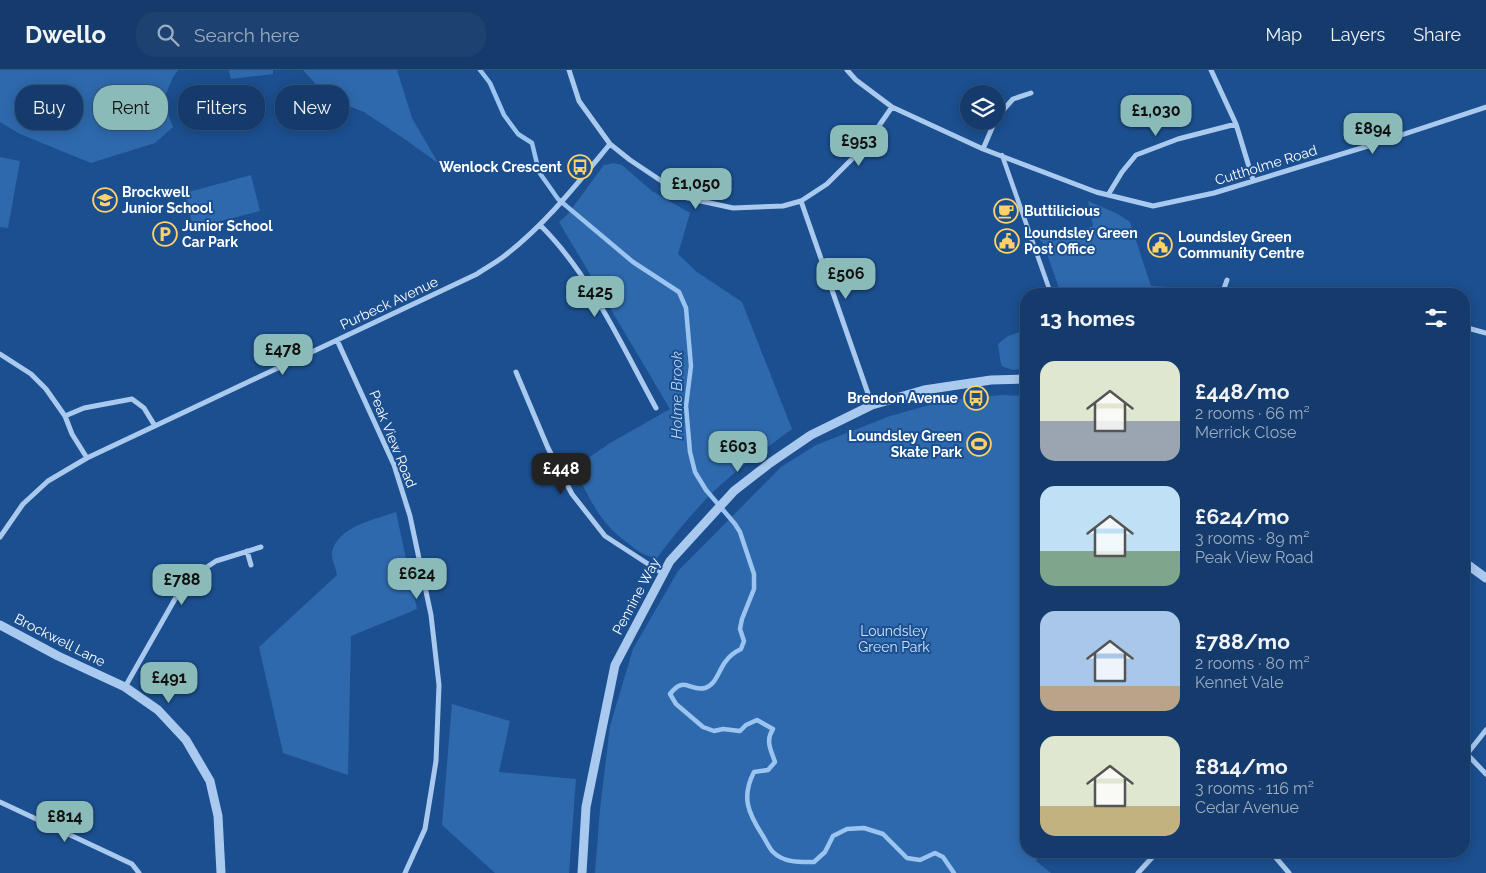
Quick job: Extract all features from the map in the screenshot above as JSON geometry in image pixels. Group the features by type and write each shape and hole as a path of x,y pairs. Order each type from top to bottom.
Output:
{"street":[{"path":"569,70 578,101 610,144 630,160 687,198 733,208 783,206 801,202 827,184 865,146 892,107"},
{"name":"Cuttholme Road","path":"847,70 856,80 892,107 983,149 1108,196 1153,206 1214,193 1368,146 1486,107"},
{"path":"1211,70 1236,124 1253,180"},
{"path":"1005,109 1013,99 1031,93"},
{"path":"1108,196 1122,172 1136,155 1178,139 1236,124"},
{"path":"983,149 992,130"},
{"name":"Purbeck Avenue","path":"0,537 23,504 48,480 86,458 477,274 503,257 540,225 610,144"},
{"path":"1002,155 1049,288"},
{"path":"801,202 872,405"},
{"path":"540,225 559,243 584,277 656,408"},
{"path":"1224,288 1227,280"},
{"path":"1470,329 1486,333"},
{"name":"Peak View Road","path":"337,340 394,465 410,516 431,615 439,685 436,762 424,828 405,873"},
{"path":"0,354 31,374 46,389 65,416 72,434 86,458"},
{"path":"516,372 548,448 572,494 605,536 662,573"},
{"name":"Pennine Way","path":"582,873 586,807 615,665 670,561 734,491 811,435 872,405 924,390 991,380 1020,379"},
{"path":"65,416 84,408 132,399 144,408 155,426"},
{"path":"124,687 184,586 195,575 216,561 261,547"},
{"path":"247,551 251,566"},
{"path":"1470,566 1486,578"},
{"name":"Brockwell Lane","path":"0,624 58,656 124,687 158,710 186,740 210,781 218,816 221,873"},
{"path":"1470,748 1486,730"},
{"path":"1470,758 1486,774"},
{"path":"0,802 132,864 139,873"},
{"path":"1138,873 1152,858"},
{"path":"1276,858 1289,873"}],"green space":[{"path":"0,70 178,70 168,89 168,85 93,85 93,130 168,130 168,114 173,127 155,143 91,163 20,134 0,122"},
{"path":"229,70 273,70 273,74 231,79"},
{"path":"303,70 397,70 412,118 438,163 364,112 349,106 349,85 316,85"},
{"path":"0,157 20,161 8,228 0,227"},
{"path":"614,163 622,165 652,191 690,213 678,254 697,272 742,302 792,429 749,461 709,496 657,558 639,551 610,528 596,510 574,468 610,443 670,409 559,222 567,215 604,165"},
{"path":"251,175 260,211 193,228 185,193"},
{"path":"1088,201 1118,214 1130,222 1151,286 1184,288 1059,288 1044,245 1037,236 1050,232 1053,241 1093,226"},
{"path":"1020,332 1020,369 1013,370 1002,366 998,344 1008,336"},
{"name":"Loundsley Green Park","path":"1002,395 1020,396 1020,858 1039,858 1036,861 1051,873 595,873 600,809 610,726 633,649 678,571 781,467 816,445 890,416 944,401"},
{"path":"396,512 417,609 351,636 348,775 283,753 259,647 337,575 332,552 335,543 341,536 358,525"},
{"path":"452,704 510,721 499,772 576,779 569,873 495,873 442,825"}],"waterway":[{"name":"Holme Brook","path":"480,70 490,83 504,115 518,134 532,143 539,172 558,199 633,262 679,292 686,308 691,366 686,406 690,452 695,472 706,490 740,532 754,574 754,589 742,619 740,629 744,641 741,649 728,659 709,686 700,689 684,685 675,688 670,694 676,704 703,727 714,731 723,729 740,731 746,725 757,720 773,729 769,742 775,762 768,770 754,772 747,797 753,820 770,849 777,856 792,861 814,862 825,852 833,836 847,829 864,828 883,834 907,858 920,860 935,853 943,857 954,873"}],"place":[{"name":"Wenlock Crescent","path":"580,167"},
{"name":"Brockwell Junior School","path":"105,200"},
{"name":"Buttilicious","path":"1006,211"},
{"name":"Junior School Car Park","path":"165,234"},
{"name":"Loundsley Green Post Office","path":"1007,241"},
{"name":"Loundsley Green Community Centre","path":"1160,245"},
{"name":"Brendon Avenue","path":"976,398"},
{"name":"Loundsley Green Skate Park","path":"979,444"}]}
